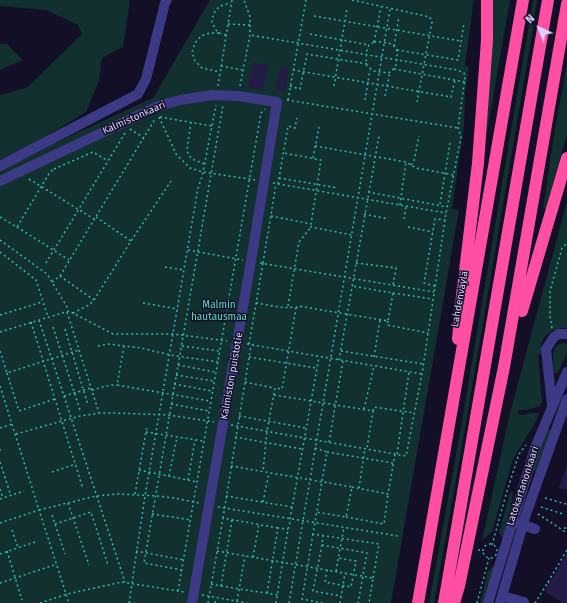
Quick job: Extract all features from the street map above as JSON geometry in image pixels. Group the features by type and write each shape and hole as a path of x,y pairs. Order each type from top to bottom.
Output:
{"highway":[{"path":"483,0 487,40"},
{"path":"450,424 462,296 478,163 487,40 487,0"},
{"name":"Lahdenväylä","path":"418,603 524,0"},
{"path":"444,603 548,0"},
{"path":"454,603 459,586 504,368 567,4"},
{"path":"504,368 567,158"}],"street":[{"path":"0,166 138,94 146,79 167,0"},
{"name":"Kalmistonkaari","path":"0,181 158,106 180,100 220,93 273,101"},
{"name":"Kalmiston puistotie","path":"193,598 238,342 264,182 273,101"},
{"path":"564,417 552,406 546,349 554,337 559,334 567,334"},
{"name":"Latokartanonkaari","path":"488,603 533,454 567,372"},
{"path":"552,406 566,404"},
{"name":"Latokartanonkaari","path":"501,599 523,525 564,417 566,404"},
{"path":"512,522 535,529"},
{"path":"501,599 524,602"}],"path":[{"path":"182,570 144,563 211,173 220,93 220,72 232,0"},
{"path":"238,96 250,35 250,17 244,0"},
{"path":"288,100 306,0"},
{"path":"352,0 430,17 432,22 417,102"},
{"path":"219,34 212,22 213,15 220,6 231,4"},
{"path":"374,42 381,7"},
{"path":"334,86 347,9"},
{"path":"289,603 390,9"},
{"path":"314,16 461,41"},
{"path":"394,46 399,17"},
{"path":"397,50 458,60 464,23"},
{"path":"228,24 250,25"},
{"path":"220,72 202,68 195,61 192,52 195,43 201,36 210,33 226,35"},
{"path":"310,34 370,45"},
{"path":"16,434 80,416 114,413 169,415 406,456 422,374 446,213 460,137 458,128 465,82 464,73 457,70 424,64 250,35"},
{"path":"374,42 385,42 394,46 397,50 397,60 394,69 390,72 380,72 370,69 366,64 366,54 370,45 374,42"},
{"path":"290,86 300,89 307,54 366,64"},
{"path":"221,66 242,70"},
{"path":"364,100 370,69"},
{"path":"394,69 465,82"},
{"path":"293,70 451,97 455,80"},
{"path":"385,96 390,72"},
{"path":"135,603 129,603 145,496 198,188 203,172 220,93"},
{"path":"178,591 261,113 273,101 288,100 458,128"},
{"path":"52,282 60,276 155,121 156,116 212,126"},
{"path":"159,116 176,154 190,168 203,172 446,213"},
{"path":"208,603 271,216 288,126 295,128 297,118"},
{"path":"191,122 187,150 188,154 192,159 204,164"},
{"path":"313,158 319,127"},
{"path":"46,263 128,128 144,138"},
{"path":"339,360 379,136"},
{"path":"411,166 414,161 419,136"},
{"path":"440,205 450,143"},
{"path":"315,146 406,162 416,168 454,175"},
{"path":"16,226 50,172 54,169 92,152 108,161"},
{"path":"284,153 321,160 311,227 299,242 288,307"},
{"path":"400,205 406,162"},
{"path":"279,178 338,188"},
{"path":"29,179 131,241"},
{"path":"73,313 89,305 94,300 171,181"},
{"path":"368,192 448,207"},
{"path":"404,219 406,206"},
{"path":"364,214 388,219"},
{"path":"271,216 311,224"},
{"path":"0,217 70,260"},
{"path":"435,286 424,284 435,219 446,220"},
{"path":"311,227 352,235"},
{"path":"408,227 433,232"},
{"path":"0,240 47,274 52,282 68,311 99,414"},
{"path":"554,337 550,317 550,291 562,248 567,243"},
{"path":"188,250 434,292"},
{"path":"0,252 36,280 48,317"},
{"path":"356,263 396,268 393,285"},
{"path":"165,266 184,270"},
{"path":"60,276 94,300"},
{"path":"352,286 433,300"},
{"path":"393,293 387,325 428,333"},
{"path":"0,314 43,301"},
{"path":"143,303 178,309"},
{"path":"256,303 285,308 296,308 298,306 388,321"},
{"path":"245,382 282,389 296,308"},
{"path":"0,332 68,311 112,334 173,334 238,342 422,374"},
{"path":"39,320 125,582"},
{"path":"374,357 380,320"},
{"path":"31,322 83,489"},
{"path":"53,327 80,410"},
{"path":"65,329 88,405"},
{"path":"98,346 108,344 141,348 170,355 179,355 218,362"},
{"path":"117,385 124,346"},
{"path":"181,346 219,352"},
{"path":"7,372 79,350"},
{"path":"341,350 374,357 423,364"},
{"path":"0,351 19,411 55,399"},
{"path":"249,356 317,368"},
{"path":"276,603 319,356"},
{"path":"329,442 343,361"},
{"path":"178,365 216,372"},
{"path":"364,409 374,366"},
{"path":"316,512 384,524 409,372"},
{"path":"176,375 214,382"},
{"path":"174,384 212,391"},
{"path":"64,396 74,392 117,385 211,401"},
{"path":"0,386 69,603"},
{"path":"263,472 267,432 275,388"},
{"path":"274,395 373,411"},
{"path":"171,404 209,411"},
{"path":"359,489 374,407 414,413"},
{"path":"239,416 307,428"},
{"path":"0,428 12,424"},
{"path":"135,494 147,426"},
{"path":"146,432 204,442"},
{"path":"169,476 177,437"},
{"path":"235,437 302,449"},
{"path":"188,480 194,440"},
{"path":"492,545 506,491 519,454 527,442"},
{"path":"315,448 327,452 393,464"},
{"path":"323,603 302,599 327,452"},
{"path":"0,462 11,496"},
{"path":"52,472 76,464"},
{"path":"230,466 388,494"},
{"path":"139,470 197,482"},
{"path":"263,502 269,473"},
{"path":"346,517 352,487"},
{"path":"0,489 3,498"},
{"path":"0,499 24,491"},
{"path":"0,523 39,510 96,496 135,494 174,498 209,506 398,536"},
{"path":"226,496 292,507"},
{"path":"546,498 566,504"},
{"path":"68,503 89,565"},
{"path":"541,507 563,514"},
{"path":"55,524 91,512 108,565"},
{"path":"152,514 191,520"},
{"path":"538,514 567,533"},
{"path":"52,515 65,554"},
{"path":"222,518 288,529"},
{"path":"221,586 232,520"},
{"path":"253,557 259,524"},
{"path":"336,572 344,527"},
{"path":"267,593 278,528"},
{"path":"12,530 18,548"},
{"path":"313,534 379,544 369,603"},
{"path":"323,535 313,591 341,596"},
{"path":"0,554 38,541"},
{"path":"322,544 368,553 358,603"},
{"path":"492,545 496,549 494,557 489,558 484,556 483,550 485,546 492,545"},
{"path":"478,550 483,550"},
{"path":"535,603 567,550"},
{"path":"7,551 22,600"},
{"path":"136,551 184,560"},
{"path":"217,551 373,578"},
{"path":"237,601 245,556"},
{"path":"327,570 325,582 351,587 356,561 338,558"},
{"path":"477,603 489,558"},
{"path":"0,583 57,564"},
{"path":"340,603 345,573"},
{"path":"40,603 67,594 122,582 178,591 193,598 209,597 247,603"},
{"path":"211,584 278,595"},
{"path":"215,603 216,598"}],"green space":[{"path":"0,0 130,0 123,47 102,58 99,81 86,112 35,143 0,160 0,95 28,87 82,34 78,25 46,10 0,6"},
{"name":"Malmin hautausmaa","path":"210,0 473,0 465,65 469,67 465,93 464,125 452,209 459,210 391,603 0,603 0,168 153,98"},
{"path":"492,0 510,0 486,139"},
{"path":"533,0 537,0 532,34 465,429 434,603 429,603 461,427"},
{"path":"0,44 7,44 23,60 0,70"},
{"path":"567,64 567,134 546,208 543,208 555,129"},
{"path":"567,201 567,328 552,331 545,336 541,344 541,354 538,355 542,402 540,406 527,410 519,410 518,414 523,415 529,413 539,413 535,423 513,459 492,532 482,540 510,413"},
{"path":"559,344 567,344 567,353 558,373 554,373 553,356 555,348"},
{"path":"546,428 552,431 536,472 533,471 536,456"},
{"path":"510,492 513,493 511,511 503,538 499,533"},
{"path":"496,564 484,603 480,603 488,571"}],"building":[{"path":"253,62 268,65 263,90 248,87"},
{"path":"280,67 289,69 285,91 276,90"},
{"path":"567,465 567,490 559,488"},
{"path":"567,554 567,603 563,603 544,591"}]}
